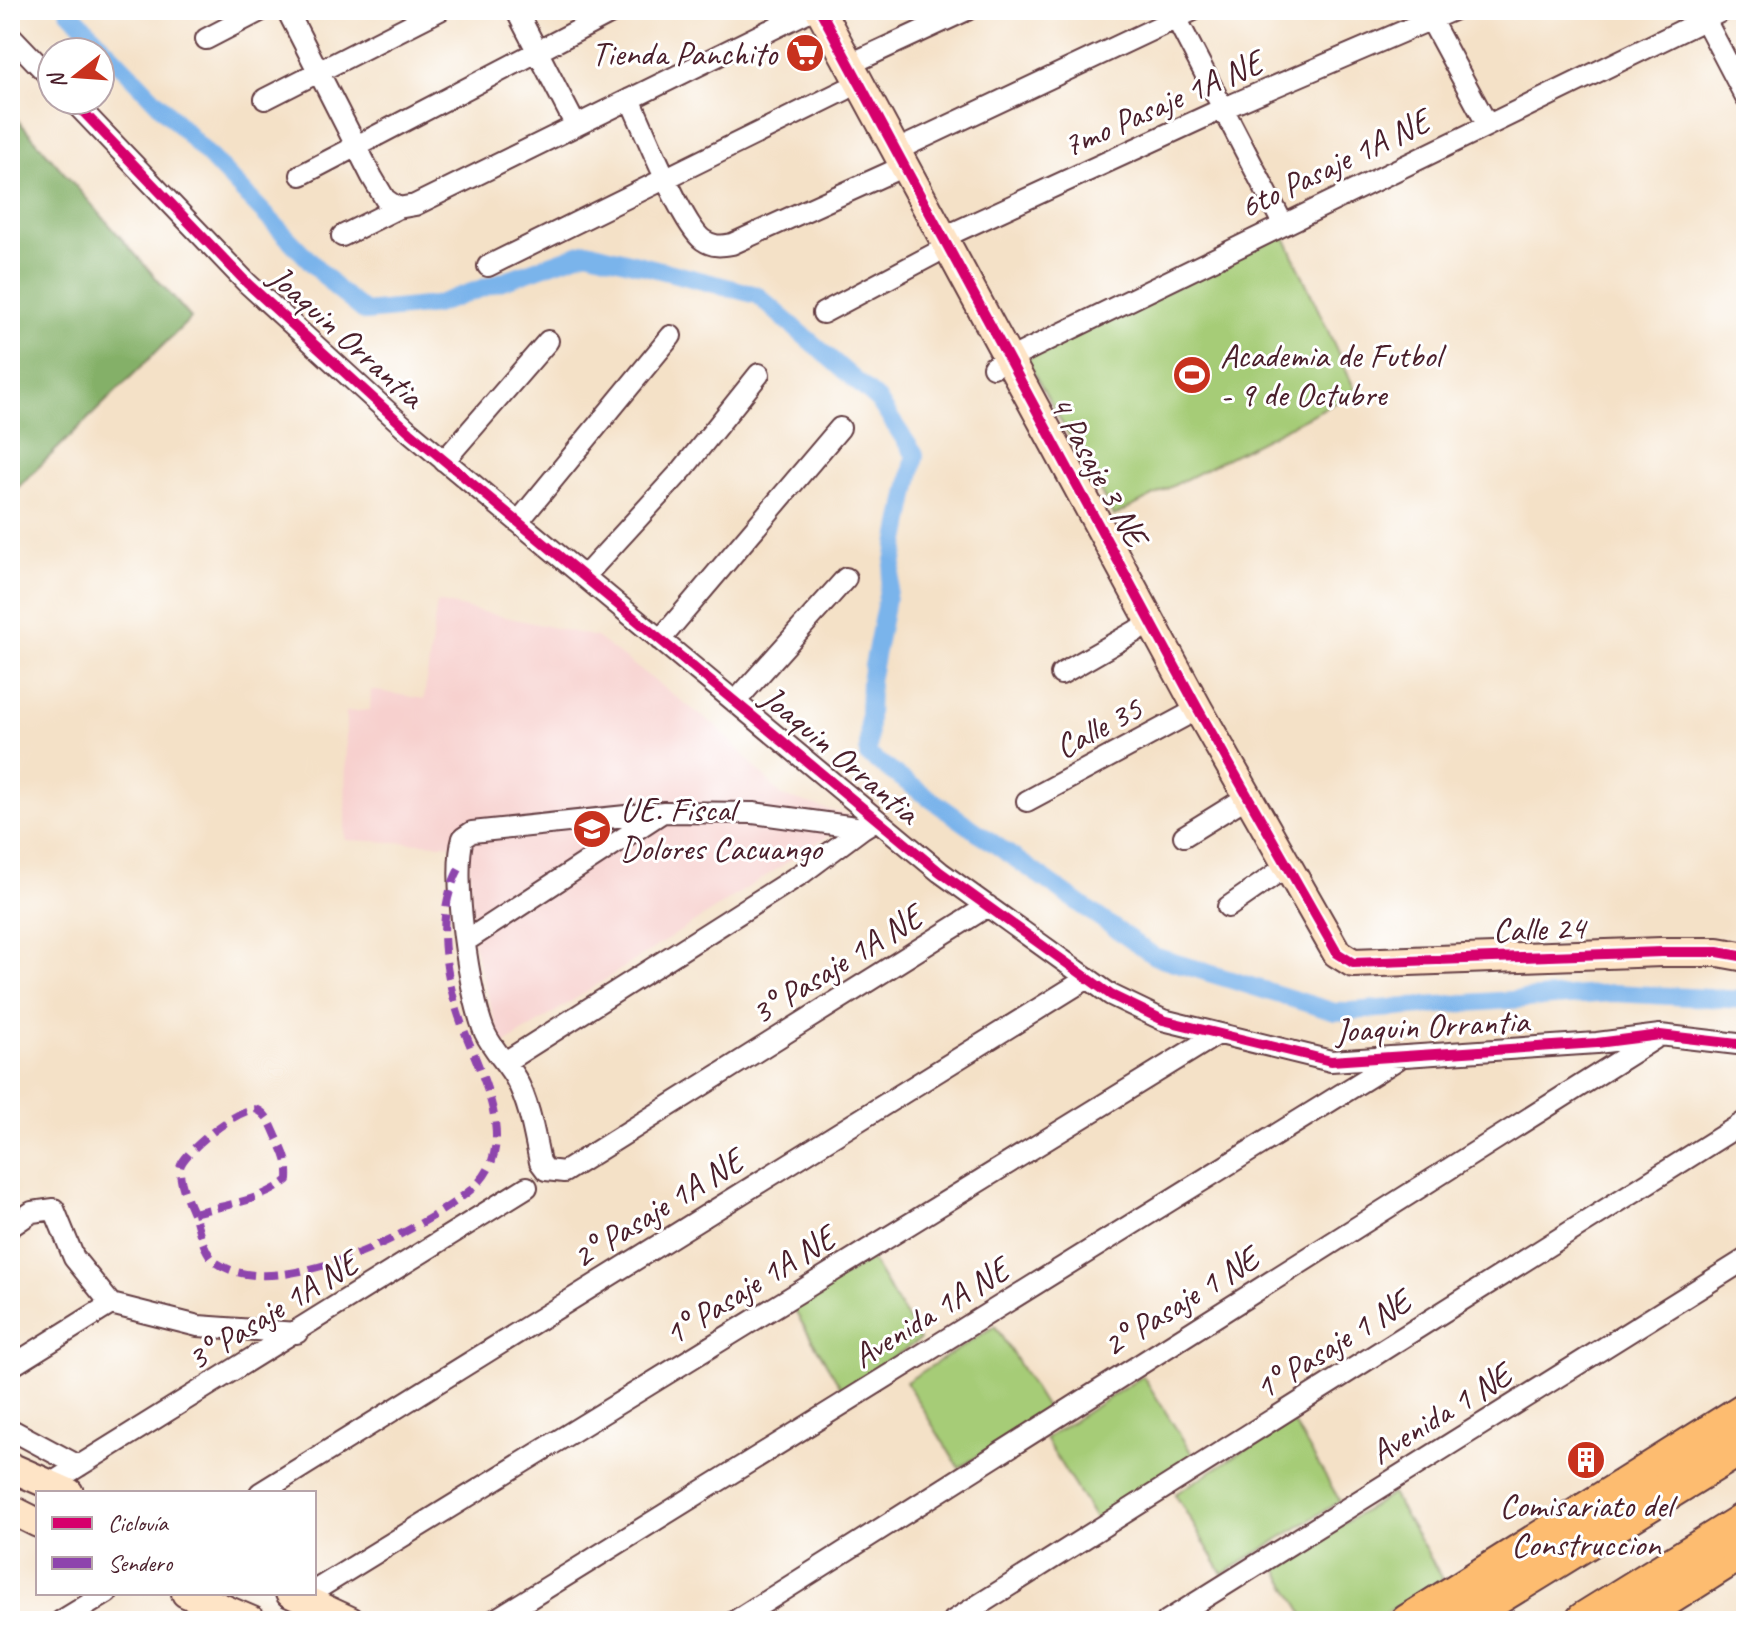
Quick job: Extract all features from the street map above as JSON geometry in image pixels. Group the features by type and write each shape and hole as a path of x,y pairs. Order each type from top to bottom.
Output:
{"highway":[{"path":"1455,1621 1746,1442"},
{"path":"1585,1621 1746,1521"}],"main road":[{"path":"1407,1621 1746,1408"},
{"path":"1634,1621 1746,1550"}],"street":[{"path":"206,39 262,10"},
{"path":"287,10 385,199 398,208"},
{"path":"265,99 440,10"},
{"path":"516,10 576,126"},
{"path":"301,175 617,10"},
{"path":"488,266 666,180 967,10"},
{"name":"7mo Pasaje 1A NE","path":"823,313 938,246 1222,109 1428,16 1453,10"},
{"name":"6to Pasaje 1A NE","path":"1000,364 1703,15 1724,10"},
{"path":"342,236 398,208 415,205 810,11"},
{"name":"4 Pasaje 3 NE","path":"810,11 938,246 1136,631 1198,709"},
{"path":"630,99 666,180 700,239 716,247 732,244 1181,13 1222,109 1283,224"},
{"path":"1703,15 1746,98"},
{"path":"1428,16 1487,124"},
{"path":"10,35 36,62"},
{"name":"Joaquin Orrantia","path":"87,116 247,283 340,371 444,461 735,702 870,824 1111,995 1163,1020 1331,1061 1597,1043 1660,1035 1746,1045"},
{"path":"518,522 671,336"},
{"path":"444,461 548,341"},
{"name":"4 Pasaje 3 NE","path":"1000,364 1337,953"},
{"path":"584,577 683,469 759,374"},
{"path":"660,640 840,428"},
{"path":"735,702 846,578"},
{"path":"1061,674 1136,631"},
{"name":"Calle 35","path":"1027,801 1198,709"},
{"path":"1184,836 1247,797"},
{"path":"664,812 753,813 870,824 804,872 505,1062 491,1046 480,1019 466,941 460,849 463,838 472,832 664,812"},
{"path":"466,941 664,812"},
{"path":"1228,907 1287,866"},
{"name":"3° Pasaje 1A NE","path":"505,1062 522,1092 540,1162 554,1174 564,1172 988,906"},
{"name":"Calle 24","path":"1337,953 1353,963 1662,952 1718,952 1746,957"},
{"name":"2° Pasaje 1A NE","path":"263,1491 1088,978"},
{"name":"1° Pasaje 1A NE","path":"316,1587 1218,1034"},
{"name":"2° Pasaje 1 NE","path":"735,1621 1660,1035"},
{"name":"Avenida 1A NE","path":"493,1621 1401,1057"},
{"name":"1° Pasaje 1 NE","path":"953,1621 1746,1121"},
{"name":"3° Pasaje 1A NE","path":"59,1489 79,1466 527,1187"},
{"path":"10,1227 32,1212 54,1209 74,1258 111,1304 198,1326 297,1333"},
{"name":"Avenida 1 NE","path":"1167,1621 1746,1259"},
{"path":"10,1367 111,1304"},
{"path":"10,1429 79,1466"},
{"path":"10,1467 59,1489"},
{"path":"10,1509 36,1522"},
{"path":"61,1621 104,1595"},
{"path":"191,1595 252,1621"},
{"path":"306,1595 350,1621"}],"shaded area":[{"name":"UE. Fiscal Dolores Cacuango","path":"437,602 596,637 719,729 782,796 856,818 502,1046 474,947 468,845 345,840 346,712 370,710 371,690 424,699"}],"green space":[{"path":"10,111 191,318 10,495"},
{"name":"Academia de Futbol - 9 de Octubre","path":"1284,235 1356,392 1114,516 1026,359"},
{"path":"871,1259 920,1340 842,1389 793,1308"},
{"path":"995,1326 1048,1411 959,1468 906,1382"},
{"path":"1143,1376 1194,1457 1096,1520 1045,1439"},
{"path":"1292,1420 1340,1501 1223,1574 1175,1494"},
{"path":"1392,1494 1443,1579 1373,1621 1308,1621 1275,1566"}],"waterway":[{"path":"68,10 338,290 365,312 435,305 587,251 757,295 878,400 915,455 870,681 868,755 1154,956 1335,1012 1613,993 1746,1000"}],"marked path":[{"path":"193,1213 205,1210 230,1205 255,1198 288,1180 286,1159 270,1123 262,1112 250,1110 214,1131 190,1152 180,1168 183,1188 209,1255 217,1263 244,1274 276,1275 312,1269 350,1257 387,1241 451,1205 473,1188 488,1169 495,1147 495,1124 482,1075 456,1007 445,954 447,901 460,867"}],"cycle path":[{"path":"820,10 1198,709 1337,953 1353,963 1662,952 1718,952 1746,957"},
{"path":"87,116 247,283 410,432 940,872 1111,995 1163,1020 1331,1061 1597,1043 1660,1035 1746,1045"}],"place":[{"name":"Tienda Panchito","path":"805,53"},
{"name":"Academia de Futbol - 9 de Octubre","path":"1192,375"},
{"name":"UE. Fiscal Dolores Cacuango","path":"592,829"},
{"name":"Comisariato del Construccion","path":"1586,1460"}]}
